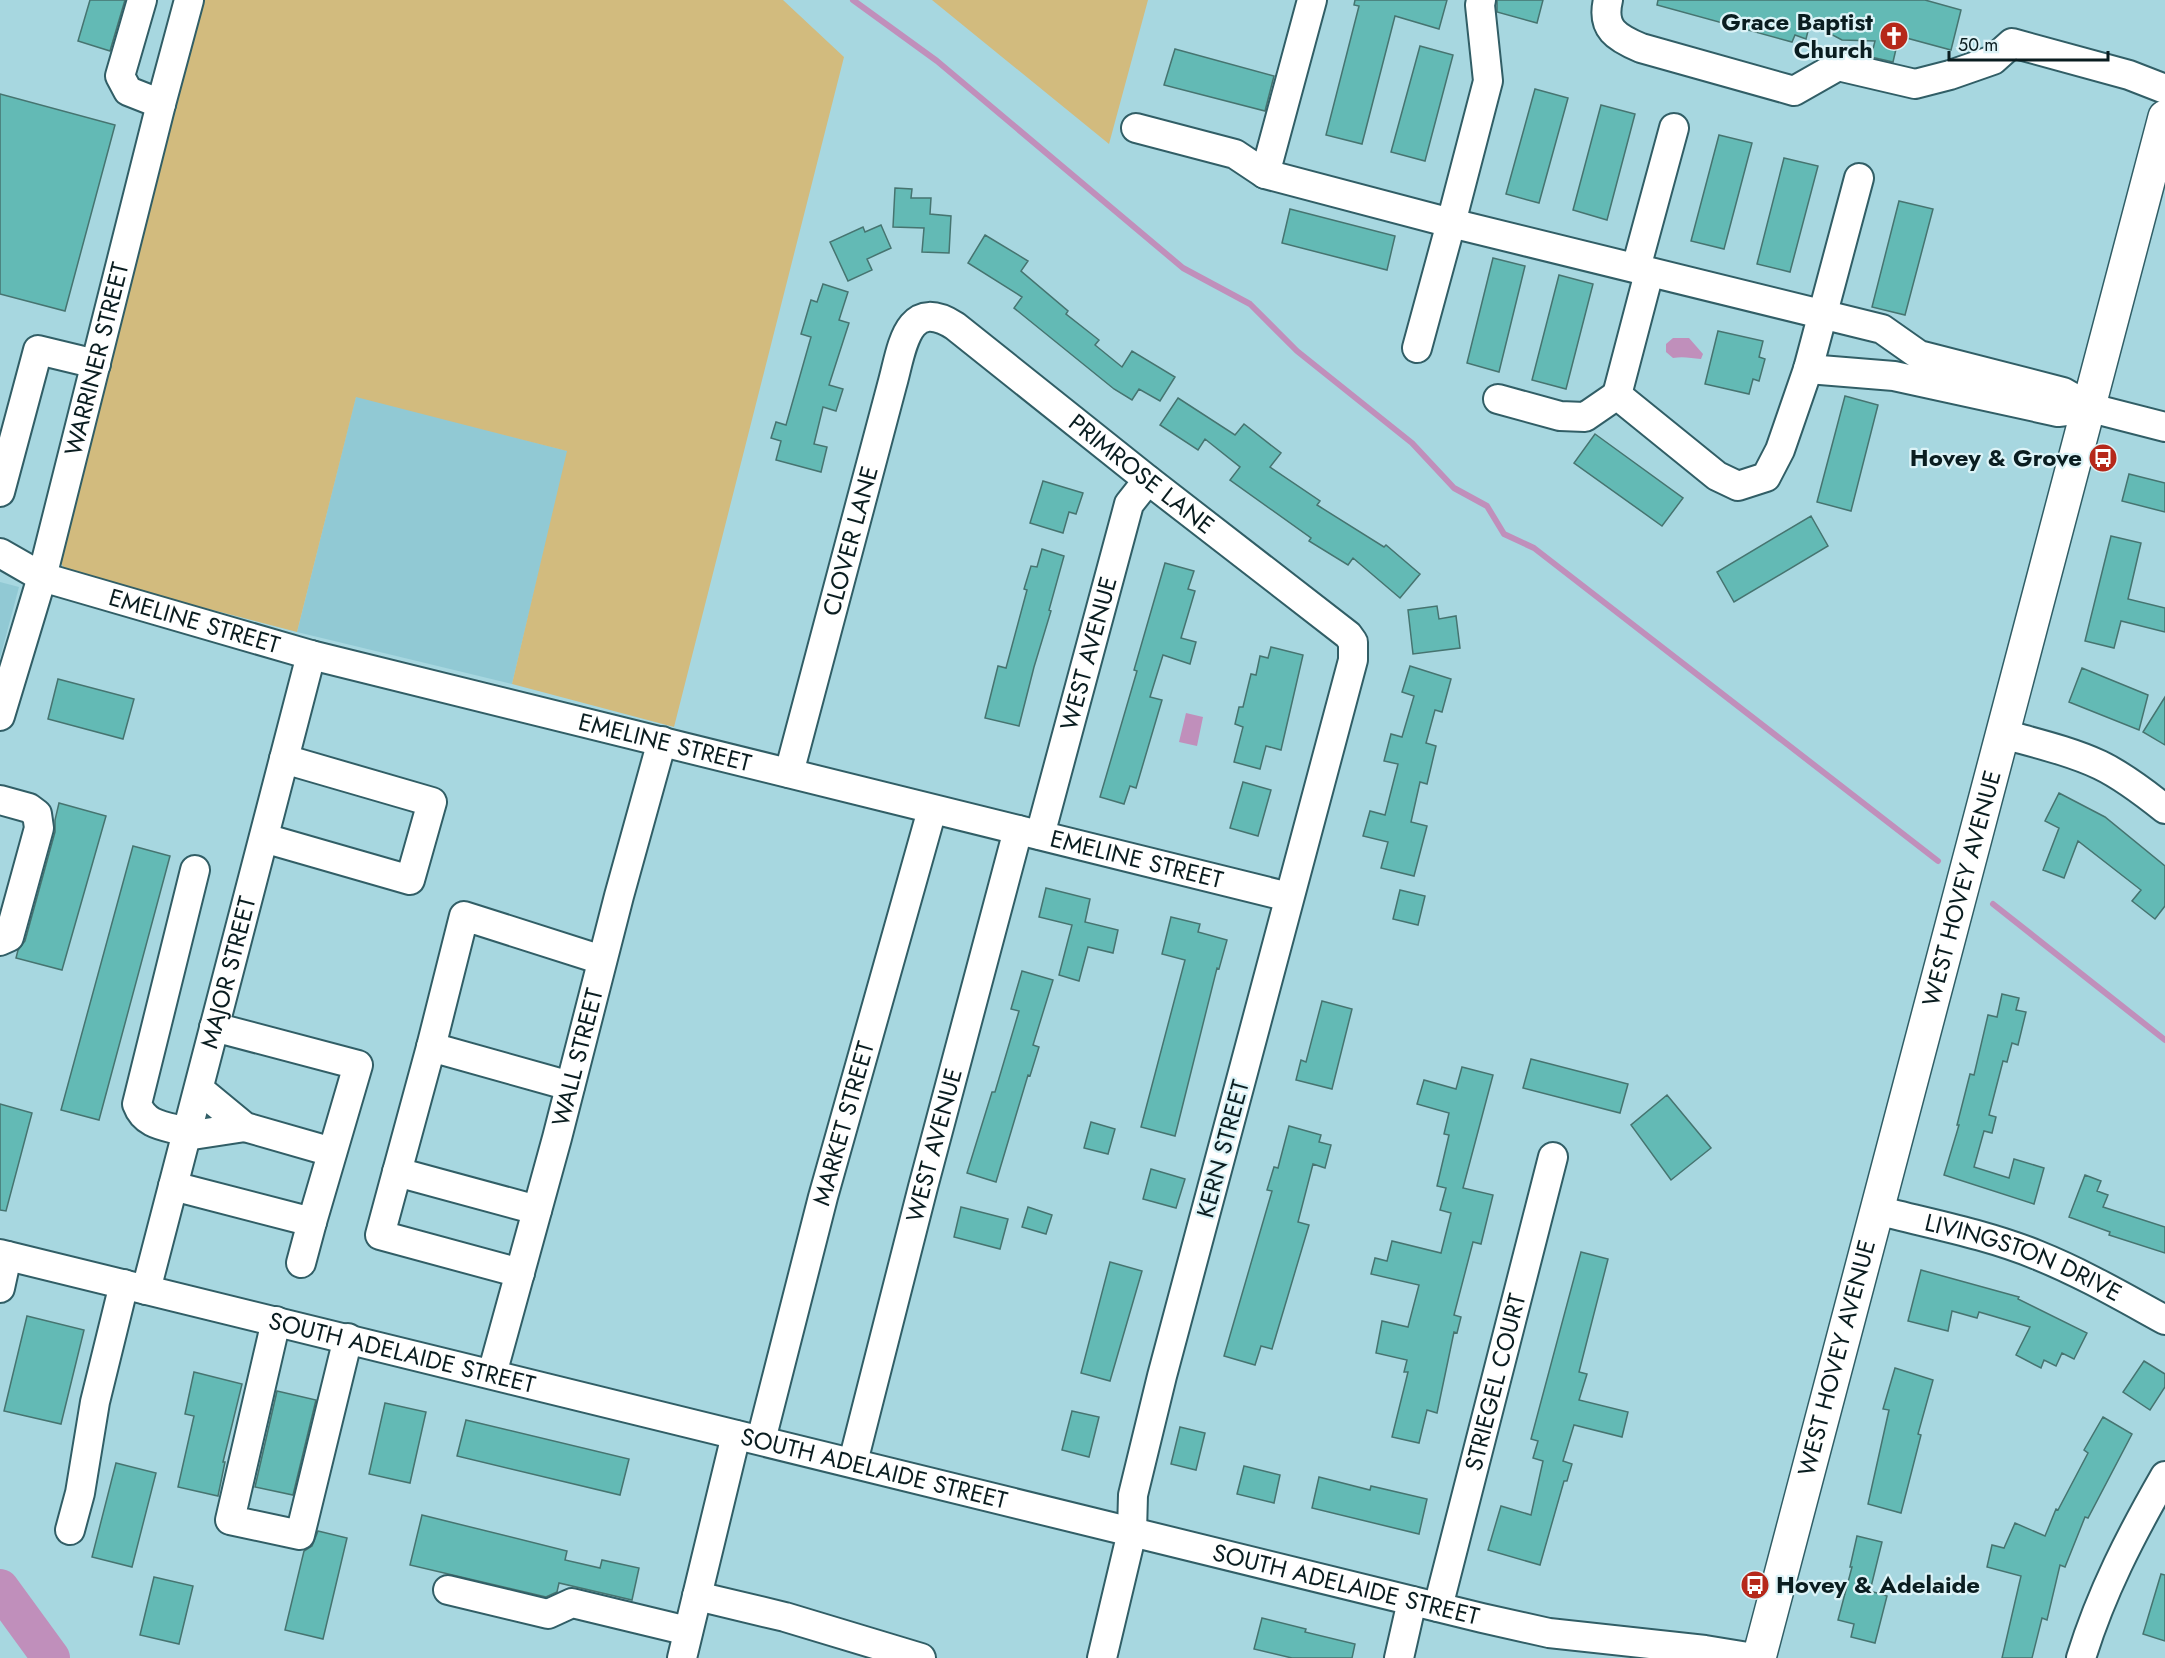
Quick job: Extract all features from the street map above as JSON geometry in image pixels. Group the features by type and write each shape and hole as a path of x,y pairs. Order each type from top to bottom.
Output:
{"main road":[{"name":"WEST HOVEY AVENUE","path":"1760,1658 2091,408 2165,117"}],"street":[{"path":"142,0 120,75 128,91 161,104"},
{"name":"WARRINER STREET","path":"0,716 42,577 189,0"},
{"path":"1265,174 1312,0"},
{"path":"1417,348 1488,81 1481,0"},
{"path":"1608,0 1607,23 1619,39 1641,48 1794,91 1838,66 1915,84 1993,60 2012,43 2129,75 2165,89"},
{"path":"1136,128 1235,154 1265,174 1452,223 1882,329 1919,355 1937,372"},
{"path":"1498,399 1560,416 1584,417 1617,395 1674,128"},
{"path":"1617,395 1717,476 1738,486 1766,477 1780,450 1808,369 1859,178"},
{"name":"PRIMROSE LANE","path":"925,317 935,316 955,326 1348,635 1353,642"},
{"name":"CLOVER LANE","path":"789,773 908,331 915,321 925,317"},
{"path":"0,492 38,350 96,364"},
{"path":"1808,369 1894,376 1937,372 2058,412 2091,408 2165,427"},
{"name":"WEST AVENUE","path":"853,1462 923,1187 1029,832 1129,504 1148,480"},
{"name":"EMELINE STREET","path":"0,553 42,577 311,655 1289,897"},
{"name":"KERN STREET","path":"1102,1658 1132,1532 1133,1495 1162,1376 1353,660 1353,642"},
{"name":"MAJOR STREET","path":"70,1530 80,1493 95,1402 173,1186 311,655"},
{"path":"2003,734 2074,754 2100,765 2165,809"},
{"name":"WALL STREET","path":"492,1374 662,741"},
{"path":"264,838 410,880 432,802 284,759"},
{"path":"0,800 29,808 37,814 39,828 9,937 0,941"},
{"name":"MARKET STREET","path":"682,1658 697,1596 823,1197 932,810"},
{"path":"195,870 136,1104 140,1114 151,1122 187,1134 245,1126"},
{"path":"520,1273 380,1234 464,916 602,960"},
{"path":"214,1027 358,1065 302,1263"},
{"path":"431,1047 570,1086"},
{"path":"199,1089 245,1126 332,1152"},
{"name":"STRIEGEL COURT","path":"1399,1658 1425,1604 1553,1157"},
{"path":"397,1172 537,1210"},
{"path":"173,1186 312,1222"},
{"name":"LIVINGSTON DRIVE","path":"1877,1210 2037,1254 2096,1282 2165,1320"},
{"path":"0,1288 4,1255"},
{"name":"SOUTH ADELAIDE STREET","path":"4,1255 1549,1633 1705,1650 1754,1658"},
{"path":"276,1321 230,1520 300,1535 348,1338"},
{"path":"2081,1658 2094,1616 2130,1538 2165,1476"},
{"path":"448,1590 548,1614 572,1603 688,1630"},
{"path":"697,1596 785,1617 921,1658"}],"shaded area":[{"path":"202,0 783,0 844,57 674,727 512,684 567,451 356,397 297,632 66,572 57,556"},
{"path":"932,0 1148,0 1109,144"},
{"path":"1673,338 1689,338 1703,354 1701,359 1673,358 1666,352 1666,344"},
{"path":"356,396 568,451 512,684 297,632"},
{"path":"0,582 19,587 0,658"},
{"path":"1186,713 1203,717 1197,746 1179,742"}],"building":[{"path":"90,0 125,0 110,51 78,41"},
{"path":"1355,0 1447,0 1439,29 1395,16 1362,144 1326,135 1359,6 1354,5"},
{"path":"1497,0 1543,0 1537,23 1497,12"},
{"name":"Grace Baptist Church","path":"1658,0 1925,0 1961,10 1951,50 1899,36 1893,62 1871,57 1875,41 1842,40 1810,23 1806,39 1795,35 1792,42 1657,5"},
{"path":"1420,46 1453,55 1425,161 1391,152"},
{"path":"1175,49 1274,76 1265,111 1164,85"},
{"path":"1535,89 1568,98 1539,203 1506,194"},
{"path":"0,94 115,125 65,311 0,294"},
{"path":"1601,105 1635,114 1607,220 1573,210"},
{"path":"1719,135 1752,143 1724,249 1691,241"},
{"path":"1784,158 1818,166 1790,272 1757,264"},
{"path":"895,188 912,189 911,198 931,198 930,214 951,216 949,253 922,252 924,228 893,227"},
{"path":"1899,201 1933,209 1905,315 1872,307"},
{"path":"1290,209 1395,236 1387,270 1282,243"},
{"path":"881,225 891,248 867,259 872,270 848,281 830,242 863,227 865,232"},
{"path":"985,235 1028,261 1021,271 1068,311 1066,314 1099,340 1095,345 1122,367 1132,351 1175,377 1160,401 1139,389 1132,400 1114,389 1014,308 1022,297 968,263"},
{"path":"1493,258 1525,266 1499,372 1467,363"},
{"path":"1559,275 1593,284 1566,389 1532,380"},
{"path":"823,284 848,292 839,320 849,323 829,385 843,389 836,411 823,407 814,444 827,447 821,472 776,460 781,441 771,438 776,422 786,425 811,337 801,334 811,300 817,302"},
{"path":"1718,331 1763,341 1759,357 1765,359 1759,381 1753,379 1749,394 1705,384"},
{"path":"1845,396 1878,405 1851,511 1817,502"},
{"path":"1178,398 1235,435 1244,424 1281,453 1270,467 1320,501 1317,505 1384,547 1386,545 1420,574 1400,598 1353,558 1348,565 1309,541 1311,538 1230,480 1240,467 1205,439 1198,450 1160,425"},
{"path":"1595,434 1683,498 1662,526 1574,463"},
{"path":"2129,474 2165,483 2165,512 2122,501"},
{"path":"1043,481 1083,493 1076,514 1069,512 1063,533 1030,523"},
{"path":"1811,516 1828,546 1734,602 1717,572"},
{"path":"2111,536 2141,543 2128,599 2165,608 2165,632 2121,621 2114,648 2085,641"},
{"path":"1042,549 1064,556 1019,726 985,718 998,666 1006,668 1027,590 1024,589 1031,566 1037,567"},
{"path":"1165,563 1194,571 1188,589 1195,591 1181,638 1196,642 1190,664 1163,655 1150,697 1162,700 1136,788 1130,786 1124,804 1100,797 1137,671 1134,670"},
{"path":"1437,606 1439,619 1456,616 1460,648 1413,654 1408,610"},
{"path":"1271,647 1303,655 1281,750 1266,746 1260,769 1234,762 1243,727 1235,724 1239,707 1243,707 1251,674 1256,675 1260,656 1268,658"},
{"path":"1410,666 1451,679 1442,712 1435,710 1426,743 1436,746 1427,784 1420,782 1411,822 1427,826 1414,876 1381,868 1388,842 1363,836 1370,811 1385,815 1398,764 1384,761 1391,734 1402,737 1414,696 1402,692"},
{"path":"2082,668 2148,695 2139,730 2069,702"},
{"path":"58,679 134,699 123,739 48,719"},
{"path":"2165,697 2165,745 2143,732"},
{"path":"1243,782 1271,790 1258,836 1230,828"},
{"path":"2059,793 2105,817 2165,866 2165,906 2155,919 2132,901 2141,890 2078,841 2064,878 2043,870 2059,828 2045,821"},
{"path":"59,803 106,816 62,970 16,958 18,950 25,941 55,832"},
{"path":"133,846 170,856 99,1120 61,1110"},
{"path":"1046,888 1090,899 1085,922 1118,930 1113,953 1088,947 1079,981 1059,975 1072,925 1039,917"},
{"path":"1400,890 1425,896 1418,925 1393,919"},
{"path":"1171,917 1200,924 1198,932 1227,940 1219,969 1217,968 1175,1136 1141,1127 1185,960 1162,954"},
{"path":"1022,971 1053,980 1033,1045 1039,1047 1030,1076 1028,1075 996,1182 967,1173 992,1092 995,1092 1019,1011 1011,1009"},
{"path":"2002,994 2019,998 2016,1010 2026,1012 2018,1045 2012,1043 2007,1062 2003,1061 1989,1115 1996,1117 1992,1133 1984,1131 1974,1167 2009,1178 2014,1159 2044,1168 2034,1204 1944,1175 1959,1125 1957,1125 1970,1074 1974,1075 1988,1015 1997,1017"},
{"path":"1322,1001 1352,1009 1332,1089 1296,1080 1301,1060 1306,1062"},
{"path":"1531,1059 1628,1084 1620,1113 1523,1088"},
{"path":"1462,1067 1493,1075 1463,1188 1493,1195 1481,1244 1473,1242 1454,1315 1461,1317 1457,1333 1454,1332 1437,1413 1427,1410 1419,1443 1392,1437 1408,1372 1404,1372 1407,1360 1376,1353 1382,1321 1408,1327 1419,1285 1371,1274 1375,1258 1387,1261 1392,1241 1441,1253 1451,1213 1440,1210 1446,1188 1437,1186 1449,1135 1444,1134 1449,1113 1417,1104 1424,1080 1456,1089"},
{"path":"1667,1095 1711,1148 1671,1180 1631,1125"},
{"path":"0,1104 32,1113 6,1211 0,1210"},
{"path":"1091,1122 1115,1129 1108,1154 1084,1148"},
{"path":"1289,1126 1321,1135 1319,1142 1331,1145 1325,1168 1313,1164 1298,1222 1309,1225 1272,1349 1261,1346 1255,1365 1224,1356 1272,1191 1267,1190 1274,1167 1278,1168"},
{"path":"1151,1169 1185,1179 1176,1208 1143,1199"},
{"path":"2085,1175 2101,1181 2097,1191 2108,1195 2103,1207 2165,1227 2165,1253 2109,1235 2110,1232 2069,1217"},
{"path":"961,1207 1008,1219 1000,1249 954,1237"},
{"path":"1028,1207 1052,1215 1046,1234 1022,1227"},
{"path":"1581,1252 1608,1259 1579,1372 1587,1374 1579,1400 1628,1412 1622,1437 1574,1425 1563,1461 1572,1464 1567,1481 1564,1481 1540,1565 1488,1550 1501,1506 1531,1515 1543,1461 1533,1458 1538,1441 1531,1439"},
{"path":"1110,1262 1142,1271 1110,1381 1081,1373"},
{"path":"1921,1270 2019,1297 2018,1299 2087,1333 2074,1359 2062,1353 2056,1366 2044,1360 2041,1368 2016,1355 2030,1327 1979,1312 1977,1318 1952,1311 1948,1331 1908,1321"},
{"path":"27,1316 84,1330 61,1424 4,1411"},
{"path":"2144,1361 2165,1374 2165,1387 2150,1410 2123,1392"},
{"path":"1895,1368 1933,1380 1918,1434 1921,1435 1901,1513 1868,1504 1889,1410 1883,1409"},
{"path":"194,1372 242,1384 223,1462 225,1462 218,1496 178,1487 194,1416 185,1414"},
{"path":"277,1391 316,1400 293,1495 255,1487"},
{"path":"385,1403 426,1412 410,1483 369,1474"},
{"path":"1072,1411 1099,1417 1089,1457 1062,1450"},
{"path":"2103,1417 2132,1434 2088,1518 2085,1517 2065,1567 2060,1565 2047,1620 2042,1618 2032,1658 2002,1658 2021,1576 1987,1567 1992,1545 2004,1548 2015,1523 2045,1536 2056,1509 2058,1510 2088,1453 2084,1450"},
{"path":"466,1420 629,1459 620,1495 457,1456"},
{"path":"1180,1427 1205,1433 1196,1470 1171,1464"},
{"path":"116,1463 156,1473 132,1567 92,1557"},
{"path":"1244,1466 1280,1475 1274,1503 1237,1494"},
{"path":"1319,1477 1370,1490 1371,1486 1427,1499 1419,1534 1312,1508"},
{"path":"422,1515 567,1551 565,1560 600,1568 602,1560 639,1568 632,1600 559,1583 557,1592 546,1597 410,1565"},
{"path":"318,1531 347,1538 323,1639 285,1630 304,1551 312,1546"},
{"path":"1857,1536 1882,1542 1870,1591 1887,1596 1875,1643 1851,1637 1854,1624 1838,1620 1852,1567 1850,1567"},
{"path":"2161,1574 2165,1575 2165,1641 2143,1634"},
{"path":"154,1577 193,1586 179,1644 140,1635"},
{"path":"1262,1618 1306,1629 1305,1632 1355,1644 1352,1658 1292,1658 1254,1649"}],"waterway":[{"path":"853,0 937,61 1183,268 1250,304 1297,351 1412,443 1454,488 1487,506 1504,534 1534,548 1938,861"},
{"path":"1993,904 2165,1040"},
{"path":"0,1588 51,1658"}],"place":[{"name":"Grace Baptist Church","path":"1894,36"},
{"name":"Hovey & Grove","path":"2103,458"},
{"name":"Hovey & Adelaide","path":"1755,1585"}]}
